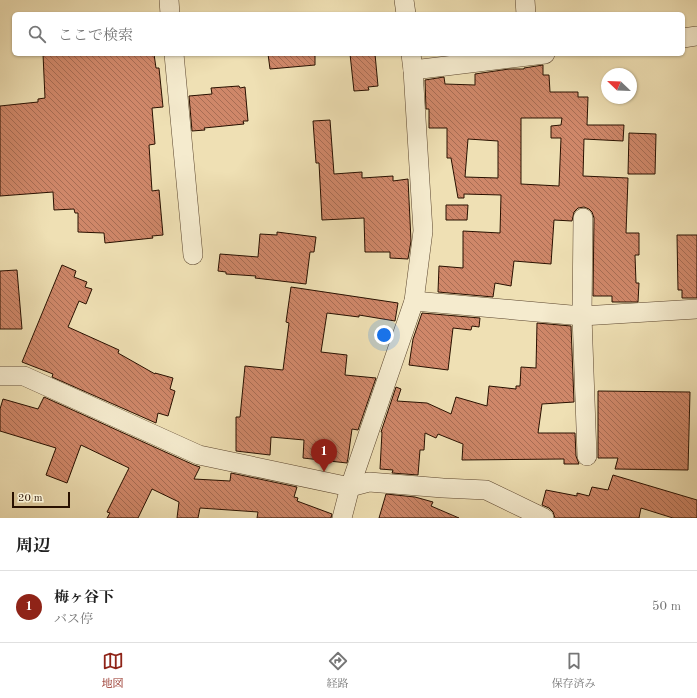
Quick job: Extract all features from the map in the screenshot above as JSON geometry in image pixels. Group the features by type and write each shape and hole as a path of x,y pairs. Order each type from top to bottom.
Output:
{"street":[{"path":"169,0 170,12"},
{"path":"404,0 406,12"},
{"path":"525,0 526,12"},
{"path":"685,38 697,36"},
{"path":"174,56 193,256"},
{"path":"342,518 350,487 414,301 423,231 412,62 518,56"},
{"path":"582,218 582,316 588,456"},
{"path":"414,301 582,316 697,309"},
{"path":"0,376 24,376 198,455 350,487 369,482 486,490 544,518"}],"building":[{"path":"43,56 154,56 156,68 159,68 163,107 152,108 155,144 149,145 152,191 159,190 163,235 152,236 153,238 105,243 104,233 78,232 78,213 75,213 74,209 54,210 53,192 0,196 0,106 38,102 38,99 45,98"},
{"path":"268,56 315,56 315,65 270,69"},
{"path":"350,56 375,56 378,86 368,87 369,90 354,91"},
{"path":"543,65 543,75 549,75 550,92 578,92 578,97 588,97 587,125 624,125 623,141 584,139 583,176 628,178 626,233 639,233 639,255 635,255 636,283 639,283 638,302 612,302 612,296 593,296 594,218 592,212 584,207 578,208 574,212 572,221 554,220 551,264 514,261 511,286 495,283 493,297 438,292 439,266 463,268 463,231 500,233 501,195 464,194 464,198 458,198 451,158 447,158 447,128 429,128 429,109 426,109 425,80 444,77 445,84 475,85 475,74","holes":["521,118 562,118 561,125 551,126 551,138 561,138 559,186 521,184","468,139 498,141 498,178 465,177"]},
{"path":"239,86 240,88 245,87 248,121 243,121 244,124 204,128 205,130 192,131 189,96 212,94 211,88"},
{"path":"330,120 334,174 362,172 362,178 393,176 393,181 408,179 411,241 408,259 390,258 390,252 365,252 364,218 322,220 319,163 316,163 313,121"},
{"path":"629,133 656,134 655,174 628,174"},
{"path":"446,205 468,205 467,220 446,220"},
{"path":"277,232 316,237 314,252 310,252 306,284 255,278 256,276 226,274 226,272 218,271 220,254 258,257 260,234 277,235"},
{"path":"677,235 697,235 697,298 682,298 682,290 678,290"},
{"path":"62,265 76,271 74,277 87,282 85,287 92,289 86,304 79,301 68,327 119,350 118,353 155,374 173,378 170,389 175,391 168,416 158,413 156,423 52,377 53,374 22,362"},
{"path":"17,270 22,329 0,329 0,271"},
{"path":"291,287 398,303 395,321 359,315 359,317 327,313 321,352 347,355 345,375 376,378 358,430 352,429 347,463 303,458 304,440 271,437 270,455 236,451 236,417 240,417 245,366 283,370 289,323 286,322"},
{"path":"422,313 480,318 479,327 472,326 471,330 453,328 448,370 409,365 413,339"},
{"path":"537,323 571,326 574,402 542,404 538,433 575,433 576,456 579,464 564,464 564,459 462,460 463,444 438,434 436,438 425,433 424,450 420,450 418,475 392,473 393,470 380,469 381,432 396,387 401,389 397,401 427,403 451,414 456,397 487,406 489,386 516,389 516,386 520,386 521,367 536,368"},
{"path":"598,391 690,392 688,470 615,469 618,458 598,458"},
{"path":"44,397 200,467 194,479 230,481 231,473 297,487 294,497 298,498 297,501 332,514 331,518 257,518 258,512 200,508 198,518 177,518 179,502 152,489 138,518 107,518 110,513 107,512 129,468 81,445 67,483 46,475 56,448 0,431 0,409 3,399 38,409"},
{"path":"613,475 697,500 697,518 673,518 641,508 639,518 555,518 553,512 549,508 542,505 546,490 577,496 577,493 589,496 592,487 608,490"},
{"path":"386,494 415,497 433,502 431,506 459,518 379,518"}],"place":[{"name":"梅ヶ谷下","path":"324,472"}]}
